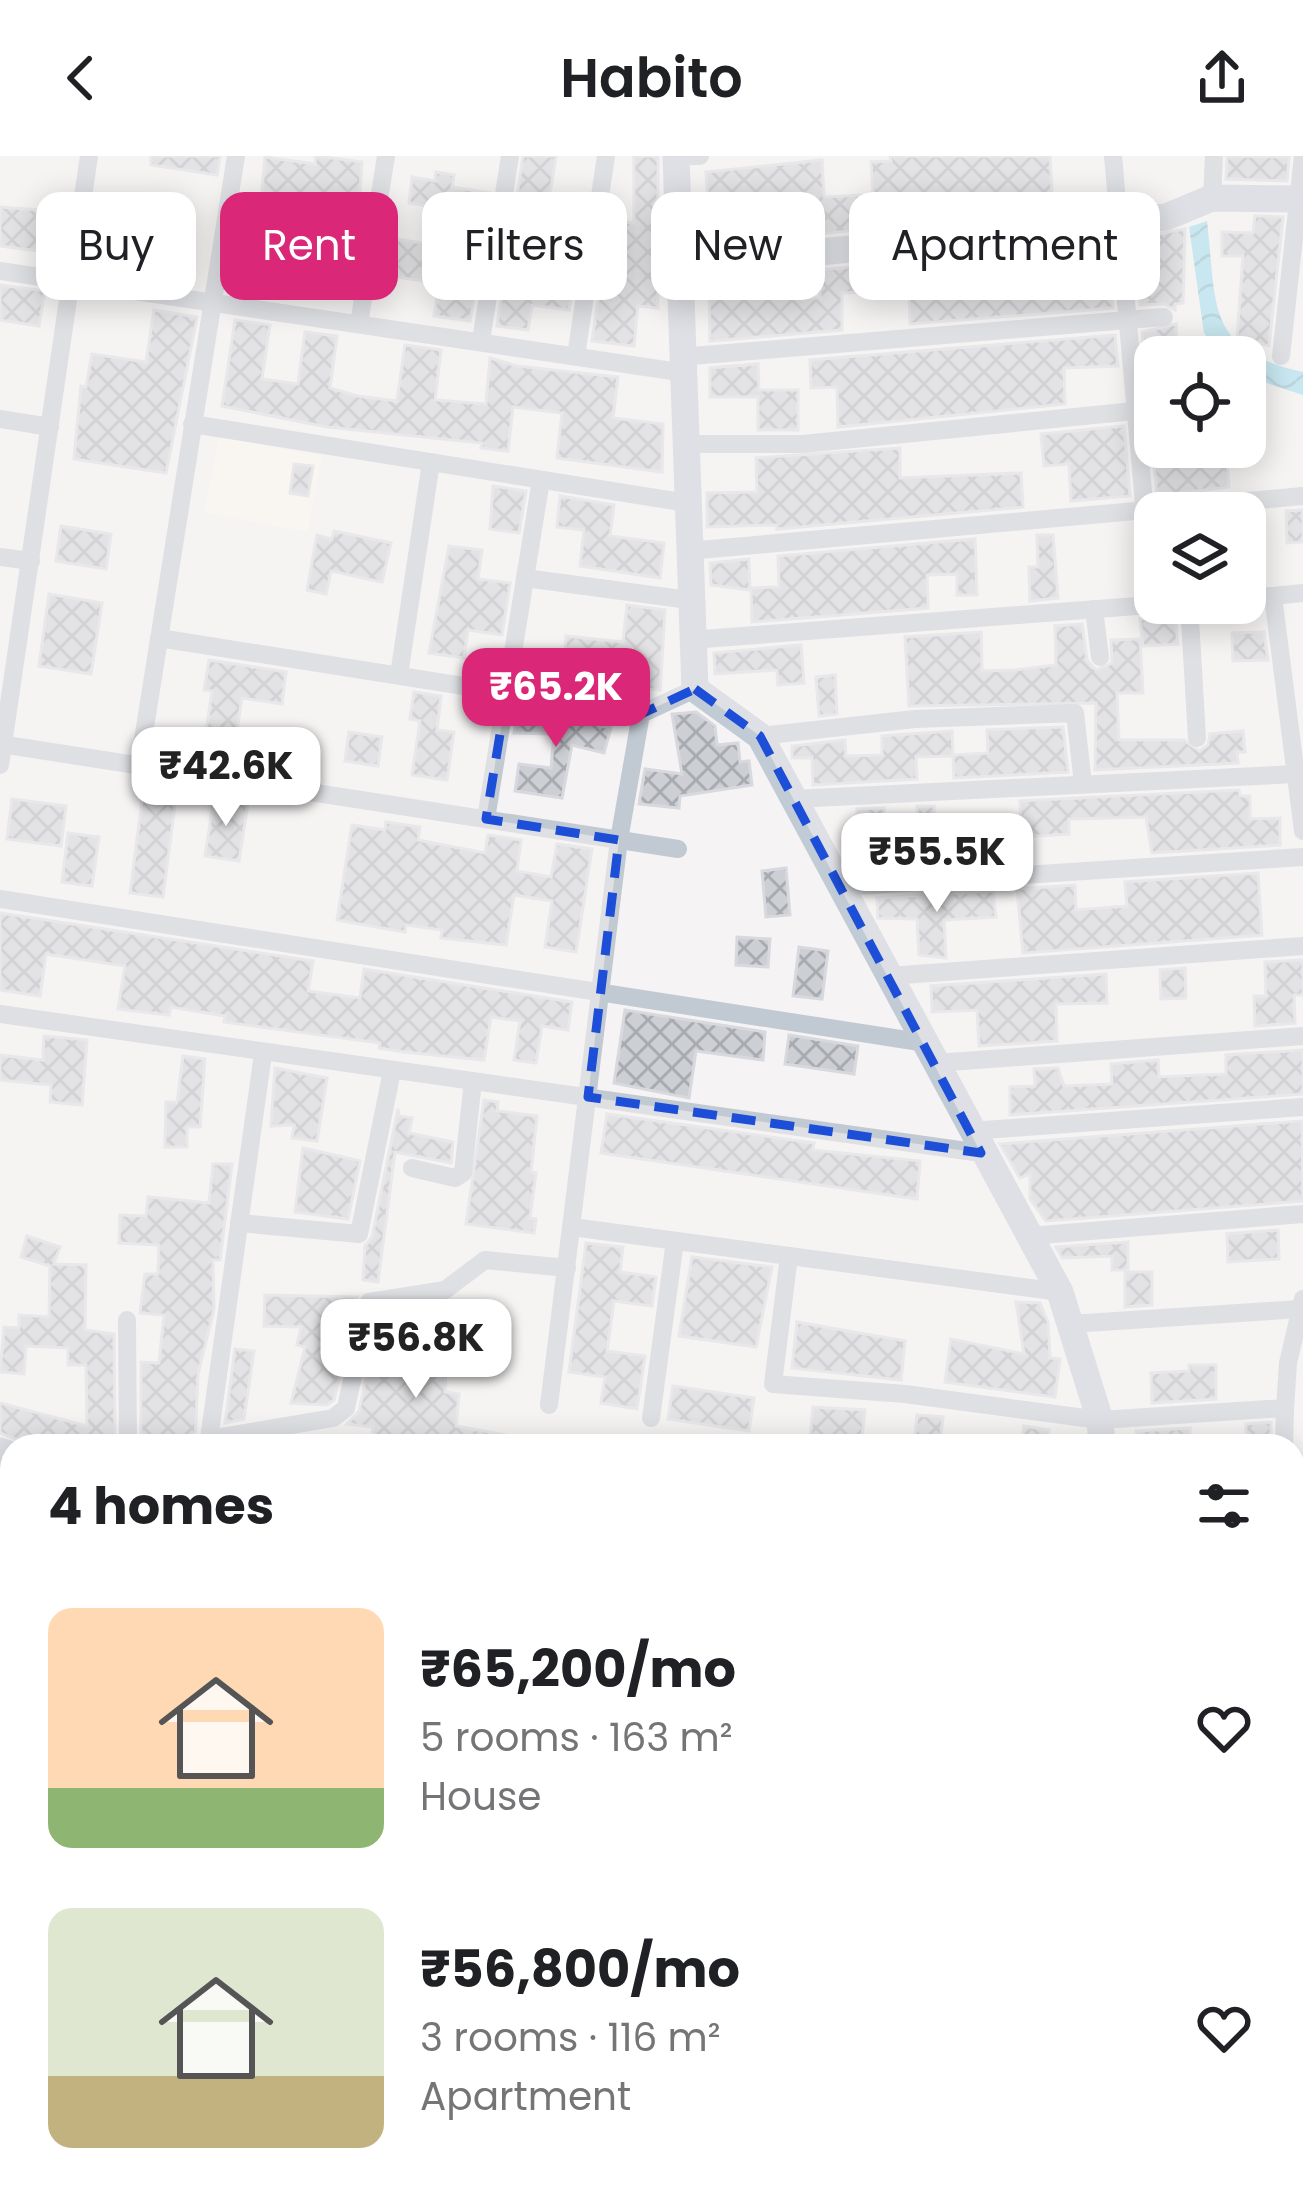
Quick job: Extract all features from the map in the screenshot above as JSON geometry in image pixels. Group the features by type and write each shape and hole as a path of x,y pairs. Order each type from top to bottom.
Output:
{"street":[{"path":"84,192 89,156"},
{"path":"139,765 236,156"},
{"path":"359,324 386,156"},
{"path":"481,341 509,156"},
{"path":"576,356 606,156"},
{"path":"678,192 676,156 700,156"},
{"path":"1113,156 1116,192"},
{"path":"1213,198 1214,156"},
{"path":"1281,356 1303,156"},
{"path":"1160,218 1213,198 1301,199"},
{"path":"0,271 36,276"},
{"path":"0,765 68,300"},
{"path":"196,300 576,356 680,364 1164,316"},
{"path":"681,300 695,689 760,736 1060,1292 1101,1433"},
{"path":"1124,300 1134,355"},
{"path":"686,444 803,444 1134,411"},
{"path":"0,418 50,427"},
{"path":"192,424 687,502"},
{"path":"399,675 431,462"},
{"path":"486,819 542,480"},
{"path":"1266,499 1303,496"},
{"path":"688,550 1134,509"},
{"path":"0,556 31,561"},
{"path":"526,578 689,600"},
{"path":"1266,596 1303,593"},
{"path":"1273,596 1293,686 1295,774 1303,831"},
{"path":"690,640 1134,606"},
{"path":"1094,609 1100,657"},
{"path":"1190,624 1197,738"},
{"path":"159,638 641,714 695,689"},
{"path":"760,736 915,719 1076,713 1083,784"},
{"path":"549,1406 619,840 641,714"},
{"path":"2,744 679,849"},
{"path":"794,800 1295,774"},
{"path":"839,887 1303,857"},
{"path":"0,898 601,992 931,1053 1303,1036"},
{"path":"888,976 1303,946"},
{"path":"0,1014 588,1097 976,1142 1303,1107"},
{"path":"209,1434 263,1054"},
{"path":"239,1223 359,1234 392,1071"},
{"path":"412,1168 455,1178 463,1173 473,1081"},
{"path":"1028,1236 1303,1214"},
{"path":"572,1227 1060,1292"},
{"path":"651,1418 675,1240"},
{"path":"789,1256 773,1384 905,1394 1101,1433 1285,1408"},
{"path":"251,1434 333,1418 346,1408 369,1302 445,1290 485,1260 567,1268"},
{"path":"1070,1324 1302,1304 1284,1434"},
{"path":"127,1320 128,1434"},
{"path":"292,1434 294,1425"}],"highlighted area":[{"path":"695,689 760,736 981,1153 588,1097 619,840 486,819 507,692 641,714"}],"shaded area":[{"path":"219,437 322,456 308,532 204,513"}],"water":[{"path":"1207,221 1216,300 1231,336 1204,333 1189,227"},
{"path":"1266,360 1303,372 1303,395 1266,383"}],"building":[{"path":"151,156 220,156 217,175 151,165"},
{"path":"316,156 362,162 360,192 262,192 265,157 315,164"},
{"path":"523,156 556,156 550,192 517,192"},
{"path":"634,156 658,156 658,192 651,192 651,300 658,300 658,308 638,306 634,346 592,341 598,300 627,300 627,222 634,223"},
{"path":"890,156 1050,156 1052,192 873,192 871,162 891,161"},
{"path":"1227,156 1289,157 1287,181 1226,179"},
{"path":"822,160 824,192 707,192 706,172"},
{"path":"436,172 454,175 452,187 484,192 422,192 422,205 409,203 412,177 435,181"},
{"path":"849,196 849,231 825,233 825,197"},
{"path":"0,207 36,210 36,251 0,246"},
{"path":"1255,216 1283,217 1269,346 1266,336 1237,336 1243,256 1222,256 1222,232 1253,233"},
{"path":"1185,229 1183,303 1175,304 1175,310 1164,304 1140,305 1140,300 1160,300 1160,233"},
{"path":"398,239 422,243 422,281 398,277"},
{"path":"849,267 849,293 842,293 842,330 710,341 709,300 825,300 825,269"},
{"path":"0,285 36,290 36,300 43,300 39,326 0,320"},
{"path":"436,300 474,300 470,321 434,316"},
{"path":"501,300 571,300 569,310 532,305 528,330 497,326"},
{"path":"909,300 1112,300 1113,308 910,324"},
{"path":"154,310 197,317 166,473 74,459 81,386 86,387 92,354 146,362"},
{"path":"235,320 270,325 262,379 298,384 305,332 337,336 330,388 357,396 397,401 405,345 441,350 435,400 486,404 490,358 517,366 618,377 613,418 663,424 662,472 557,458 562,413 513,407 508,451 481,448 482,443 327,427 222,406"},
{"path":"1176,324 1176,336 1142,336 1142,332"},
{"path":"1115,335 1118,366 1064,368 1065,404 838,427 837,387 811,388 810,360"},
{"path":"758,364 759,390 798,390 798,430 758,430 758,397 710,397 710,368"},
{"path":"1124,426 1130,496 1071,501 1069,464 1044,466 1041,434"},
{"path":"900,448 900,478 1021,473 1023,507 777,529 777,525 707,527 707,493 757,492 756,458"},
{"path":"294,464 313,466 308,496 290,493"},
{"path":"1154,468 1228,468 1229,487 1157,492"},
{"path":"493,486 526,491 519,533 490,529"},
{"path":"560,496 614,505 610,536 664,543 660,578 580,566 584,530 557,527"},
{"path":"1303,510 1303,542 1287,543 1286,511"},
{"path":"61,526 111,534 106,569 56,561"},
{"path":"334,531 391,543 382,582 331,571 326,594 307,590 317,535 332,539"},
{"path":"1037,535 1053,535 1058,598 1030,601 1029,567 1038,567"},
{"path":"975,539 977,595 957,595 957,574 927,575 928,608 752,622 751,588 779,587 778,556"},
{"path":"449,546 482,550 478,579 510,583 502,635 468,630 464,658 429,653"},
{"path":"749,559 750,590 711,585 710,563"},
{"path":"49,594 102,603 91,674 39,666"},
{"path":"627,605 665,610 660,690 563,682 566,636 623,642"},
{"path":"1082,624 1087,660 1096,670 1112,663 1111,640 1140,639 1143,693 1117,693 1119,740 1184,740 1199,751 1208,745 1210,734 1243,731 1245,752 1237,752 1238,763 1095,770 1096,703 909,706 905,637 981,632 982,671 1016,670 1056,665 1055,626"},
{"path":"1141,624 1176,624 1178,644 1143,646"},
{"path":"1264,632 1268,660 1233,661 1232,633"},
{"path":"801,645 804,683 778,685 777,670 715,674 714,653"},
{"path":"209,660 286,672 282,704 242,698 234,749 204,745 212,691 204,690"},
{"path":"835,675 837,714 819,716 816,677"},
{"path":"414,692 441,696 437,730 454,732 447,780 412,775 420,721 410,719"},
{"path":"518,708 611,728 604,753 572,745 562,798 515,791 519,764 551,768 554,734 514,733"},
{"path":"696,712 715,726 717,745 738,743 740,762 749,761 752,785 680,796 679,808 639,804 645,769 682,774 672,714"},
{"path":"1063,727 1068,772 954,778 953,756 916,757 917,779 813,785 812,758 792,758 792,746 845,740 846,756 882,755 882,736 952,731 953,755 988,753 987,730"},
{"path":"349,732 382,737 378,766 345,761"},
{"path":"1239,790 1240,796 1250,796 1250,819 1280,818 1280,845 1152,853 1146,817 1069,819 1069,834 1021,837 1020,801"},
{"path":"143,793 176,797 163,897 130,893"},
{"path":"214,798 248,803 239,861 205,856"},
{"path":"12,799 66,806 61,846 7,839"},
{"path":"917,806 934,806 934,828 988,823 991,864 942,867 940,846 889,847 889,870 854,872 857,809 884,808 884,831 918,830"},
{"path":"386,822 420,827 418,840 485,853 488,835 521,840 517,871 551,877 557,844 592,849 576,952 545,947 552,901 514,895 506,945 441,938 442,930 406,925 405,932 337,920 352,825 385,830"},
{"path":"68,833 99,837 92,886 62,882"},
{"path":"786,868 790,915 766,917 762,871"},
{"path":"1258,873 1262,935 1023,953 1017,889 1075,885 1076,910 1127,906 1125,882"},
{"path":"993,891 996,917 944,920 946,958 919,955 917,919 878,918 877,898"},
{"path":"0,913 313,961 308,991 360,998 364,969 572,1002 568,1030 542,1026 536,1063 514,1060 520,1021 491,1017 484,1060 404,1052 379,1048 380,1043 224,1022 225,1016 171,1007 169,1015 118,1009 125,966 46,954 40,996 0,990"},
{"path":"737,937 770,939 768,967 736,965"},
{"path":"799,947 828,951 822,999 793,996"},
{"path":"1303,960 1303,995 1294,995 1295,1023 1255,1026 1254,996 1266,996 1265,962"},
{"path":"1185,968 1186,998 1161,999 1160,970"},
{"path":"1106,974 1107,1003 1056,1004 1057,1041 979,1046 977,1010 932,1012 931,986"},
{"path":"625,1010 765,1032 763,1060 696,1051 689,1098 614,1083"},
{"path":"789,1035 858,1046 854,1074 785,1064"},
{"path":"44,1036 87,1040 82,1105 50,1102 51,1085 0,1080 0,1055 43,1060"},
{"path":"1303,1050 1303,1094 1010,1115 1010,1087 1035,1086 1034,1069 1058,1068 1064,1086 1112,1084 1111,1064 1158,1060 1159,1077 1226,1074 1226,1055"},
{"path":"183,1056 205,1059 200,1127 187,1127 187,1147 165,1147 166,1102 177,1102"},
{"path":"275,1068 327,1078 317,1141 292,1138 294,1125 271,1126"},
{"path":"484,1100 498,1102 497,1111 537,1116 531,1172 536,1173 530,1218 536,1219 534,1233 466,1224"},
{"path":"398,1109 399,1116 412,1118 409,1133 453,1142 451,1163 395,1152 378,1282 363,1280 365,1246 372,1237"},
{"path":"607,1114 814,1143 813,1150 920,1161 917,1199 601,1153"},
{"path":"1302,1121 1303,1201 1046,1221 1030,1199 1030,1174 1020,1178 1000,1144"},
{"path":"303,1148 360,1161 348,1219 295,1212"},
{"path":"213,1164 232,1164 220,1260 213,1260 214,1309 198,1374 196,1434 141,1434 141,1362 159,1363 164,1315 140,1313 145,1274 158,1274 159,1245 119,1243 120,1215 146,1216 148,1197 209,1203"},
{"path":"1278,1230 1279,1259 1228,1262 1227,1234"},
{"path":"27,1236 60,1247 54,1264 86,1265 85,1330 114,1334 115,1434 0,1433 0,1403 87,1426 86,1365 68,1365 68,1348 26,1346 24,1374 0,1372 4,1327 19,1328 19,1315 49,1317 50,1266 21,1257"},
{"path":"1128,1242 1128,1270 1112,1270 1112,1256 1062,1258 1056,1247"},
{"path":"586,1243 623,1247 620,1272 656,1277 652,1306 614,1301 607,1351 645,1356 637,1409 601,1403 605,1377 569,1372"},
{"path":"692,1257 772,1267 756,1347 679,1336"},
{"path":"1125,1272 1152,1272 1152,1305 1125,1307"},
{"path":"265,1295 357,1297 334,1400 327,1405 291,1403 305,1347 297,1345 301,1327 264,1326"},
{"path":"1016,1302 1040,1303 1048,1322 1050,1358 1060,1359 1055,1397 945,1382 951,1339 1024,1354"},
{"path":"797,1322 905,1341 901,1380 792,1368"},
{"path":"374,1342 447,1347 445,1392 459,1394 456,1426 501,1434 372,1434 373,1427 347,1424 359,1411"},
{"path":"235,1349 254,1351 244,1419 225,1423"},
{"path":"1189,1365 1216,1365 1216,1399 1152,1403 1151,1373 1189,1371"},
{"path":"673,1386 754,1398 749,1431 668,1419"},
{"path":"813,1407 865,1410 862,1434 810,1434"},
{"path":"917,1415 943,1417 941,1434 915,1434"},
{"path":"1271,1422 1271,1434 1246,1434 1246,1424"},
{"path":"1024,1426 1049,1430 1048,1434 1023,1434"},
{"path":"1190,1428 1190,1434 1136,1434"}]}
